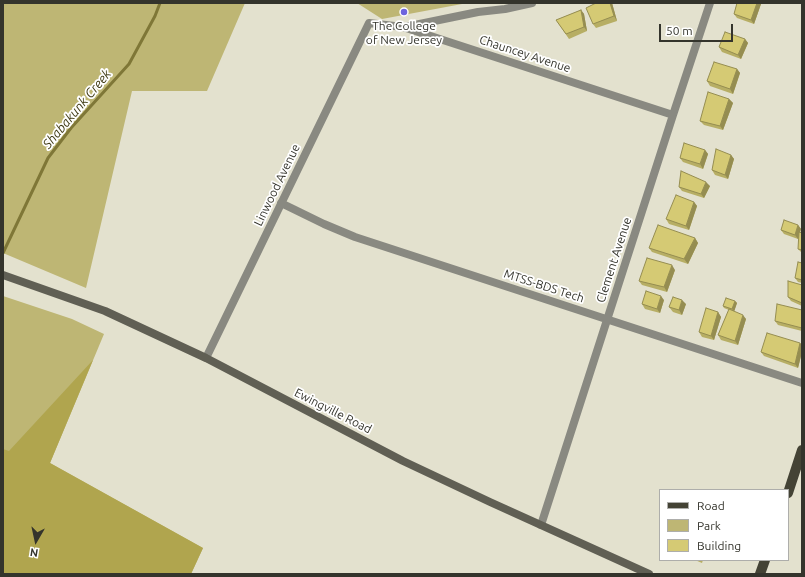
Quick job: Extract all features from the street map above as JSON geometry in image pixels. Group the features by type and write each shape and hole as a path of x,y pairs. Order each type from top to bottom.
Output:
{"main road":[{"name":"Ewingville Road","path":"7,277 105,311 206,358 403,461 650,574"},
{"path":"789,491 802,450"},
{"path":"760,574 765,561"}],"street":[{"path":"403,27 532,3"},
{"name":"Clement Avenue","path":"541,525 710,3"},
{"name":"Chauncey Avenue","path":"369,23 403,27 673,115"},
{"name":"Linwood Avenue","path":"206,358 369,23"},
{"name":"MTSS-BDS Tech","path":"281,203 355,237 802,383"}],"green space":[{"path":"3,3 245,3 207,91 132,91 86,288 3,253"},
{"name":"The College of New Jersey","path":"357,3 462,3 462,4 382,19"},
{"path":"3,296 72,319 104,334 50,463 203,548 191,574 3,574"}],"shaded area":[{"path":"93,360 50,463 203,548 191,574 3,574 3,449 9,451"}],"building":[{"path":"596,3 610,3 614,16 593,24 586,8"},
{"path":"737,3 757,3 751,20 734,14"},
{"path":"581,10 584,27 566,34 556,20"},
{"path":"725,32 745,39 738,55 719,47"},
{"path":"714,62 737,69 730,89 707,81"},
{"path":"708,92 729,99 720,126 700,121"},
{"path":"684,143 705,150 700,164 680,158"},
{"path":"716,149 731,155 725,175 712,170"},
{"path":"681,171 706,182 701,194 679,187"},
{"path":"676,195 694,202 686,226 666,219"},
{"path":"784,220 798,225 795,235 781,230"},
{"path":"658,225 695,238 684,259 649,248"},
{"path":"799,232 802,233 802,250 798,249"},
{"path":"647,258 672,265 664,287 639,281"},
{"path":"798,262 802,263 802,280 795,278"},
{"path":"788,281 802,285 802,303 788,297"},
{"path":"646,291 661,296 657,309 642,304"},
{"path":"673,297 682,300 679,310 669,307"},
{"path":"726,298 735,301 732,309 723,306"},
{"path":"777,304 802,310 802,328 775,321"},
{"path":"706,308 718,312 711,336 699,332"},
{"path":"729,309 743,315 735,341 718,335"},
{"path":"767,333 800,343 795,364 761,352"}],"waterway":[{"name":"Shabakunk Creek","path":"3,253 48,158 71,128 129,64 155,16 160,3"}],"place":[{"name":"The College of New Jersey","path":"404,12"}]}
